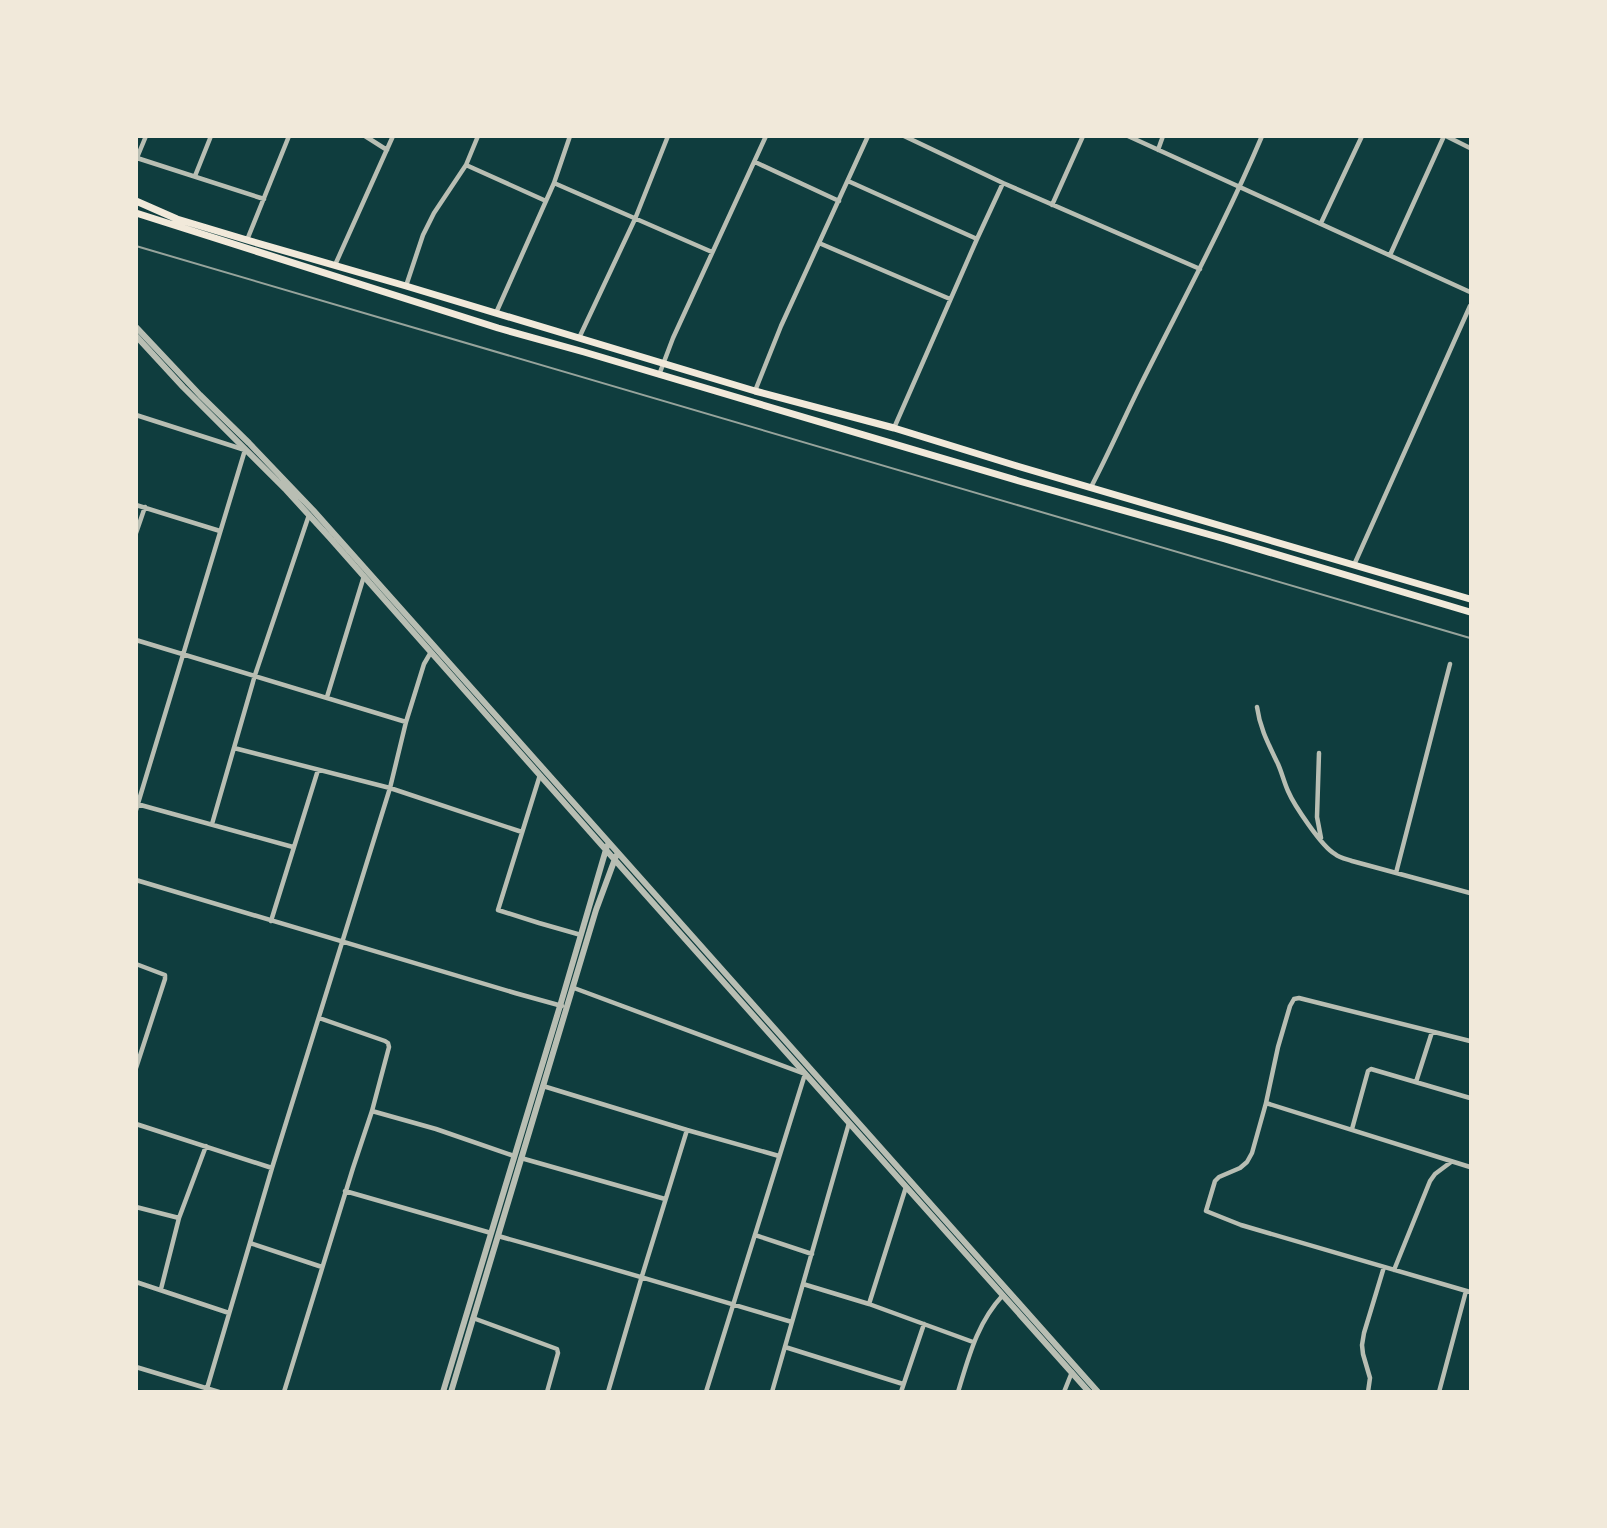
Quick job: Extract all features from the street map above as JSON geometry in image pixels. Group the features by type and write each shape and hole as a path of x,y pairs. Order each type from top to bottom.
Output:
{"main road":[{"path":"136,201 177,219 247,240 755,390 894,428 1470,599"},
{"path":"136,213 477,322 1470,612"}],"street":[{"path":"146,136 137,159 264,199"},
{"path":"195,176 211,136"},
{"path":"247,240 289,136"},
{"path":"365,136 387,150"},
{"path":"335,265 393,136"},
{"path":"406,286 423,235 434,213 466,165 478,136"},
{"path":"496,313 554,183 570,136"},
{"path":"579,338 635,219 668,136"},
{"path":"659,375 712,252 766,136"},
{"path":"755,390 781,326 868,136"},
{"path":"904,136 1003,183 1200,269"},
{"path":"1052,205 1083,136"},
{"path":"1128,136 1470,292"},
{"path":"1158,150 1163,136"},
{"path":"1091,487 1240,187 1262,136"},
{"path":"1321,223 1362,136"},
{"path":"1390,255 1445,136 1470,148"},
{"path":"755,162 839,201"},
{"path":"466,165 546,201"},
{"path":"848,181 977,239"},
{"path":"554,183 712,252"},
{"path":"894,428 1003,183"},
{"path":"819,243 950,299"},
{"path":"1354,565 1470,306"},
{"path":"136,327 245,450 309,515 540,774 607,845"},
{"path":"136,336 168,371 313,510 805,1074 1003,1295 1098,1392"},
{"path":"136,416 245,450"},
{"path":"245,450 137,806 293,847"},
{"path":"136,504 220,531"},
{"path":"136,533 145,507"},
{"path":"212,824 255,675 309,515"},
{"path":"327,697 364,576"},
{"path":"136,640 406,722"},
{"path":"206,1390 390,788 406,722 424,664 431,652"},
{"path":"1396,873 1450,664"},
{"path":"1257,708 1259,723 1283,775 1287,790 1333,854 1470,893"},
{"path":"234,748 390,788 522,832"},
{"path":"1318,753 1317,817 1322,840"},
{"path":"271,921 318,770"},
{"path":"540,774 498,909 581,935"},
{"path":"517,1157 543,1086 581,935 607,845"},
{"path":"443,1392 564,1007 574,988 596,910 616,856"},
{"path":"616,856 1047,1340 1089,1392"},
{"path":"136,879 564,1007"},
{"path":"136,964 165,975 136,1068"},
{"path":"574,988 805,1074"},
{"path":"1439,1392 1468,1291 1384,1268 1206,1211 1215,1181 1240,1168 1252,1153 1278,1047 1294,999 1299,998 1470,1041"},
{"path":"284,1392 345,1191 372,1111 389,1047 388,1043 319,1018"},
{"path":"1416,1082 1432,1032"},
{"path":"1352,1130 1368,1071 1371,1069 1470,1098"},
{"path":"706,1392 805,1074"},
{"path":"543,1086 779,1156"},
{"path":"1266,1103 1470,1167"},
{"path":"372,1111 436,1129 517,1157 665,1199"},
{"path":"772,1392 849,1123"},
{"path":"136,1124 272,1168"},
{"path":"608,1392 687,1130"},
{"path":"161,1289 179,1218 206,1146"},
{"path":"1394,1270 1430,1180 1451,1162"},
{"path":"869,1305 906,1187"},
{"path":"345,1191 642,1276 792,1322"},
{"path":"136,1207 179,1218"},
{"path":"451,1392 494,1235"},
{"path":"755,1235 812,1254"},
{"path":"250,1243 322,1267"},
{"path":"1368,1392 1370,1378 1362,1345 1384,1268"},
{"path":"136,1282 229,1313"},
{"path":"803,1284 973,1342"},
{"path":"958,1392 973,1342 987,1314 1003,1295"},
{"path":"473,1318 557,1349 558,1353 548,1391"},
{"path":"901,1392 924,1324"},
{"path":"785,1347 903,1384"},
{"path":"136,1375 138,1367 206,1390 219,1392"},
{"path":"1064,1392 1072,1372"}],"railway":[{"path":"136,246 1470,638"}]}
